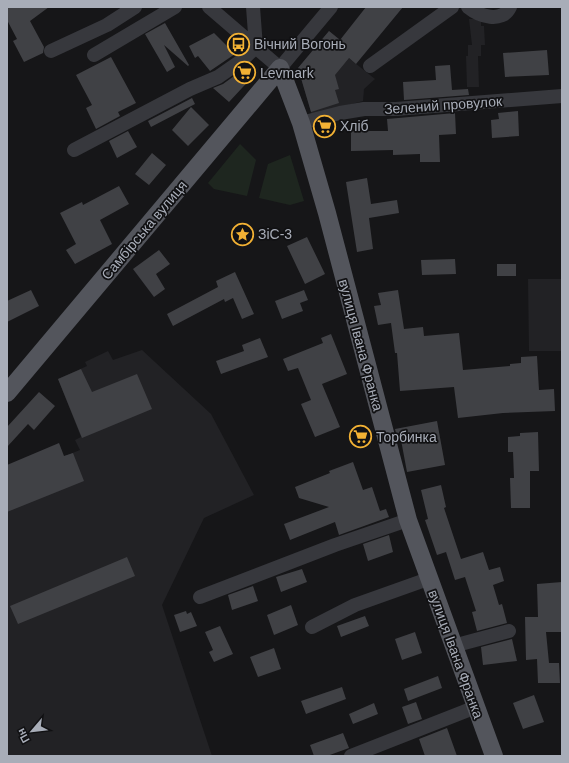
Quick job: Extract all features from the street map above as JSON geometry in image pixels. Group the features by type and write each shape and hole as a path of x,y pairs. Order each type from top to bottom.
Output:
{"main road":[{"name":"вулиця Івана Франка","path":"280,68 300,122 327,213 408,520 428,579 494,756"},
{"name":"Самбірська вулиця","path":"7,393 280,68"}],"street":[{"path":"51,51 107,25 135,7"},
{"path":"94,55 175,7"},
{"path":"209,7 280,68 331,7"},
{"path":"253,7 256,47"},
{"path":"370,66 452,7"},
{"path":"468,7 477,14 489,17 500,16 508,11 510,7"},
{"path":"74,150 190,89 218,77 241,61 256,47"},
{"name":"Зелений провулок","path":"300,122 340,112 364,109 396,109 562,96"},
{"path":"200,598 335,545 408,520"},
{"path":"312,627 355,605 428,579"},
{"path":"453,646 509,631"},
{"path":"352,756 476,707"}],"shaded area":[{"path":"469,19 481,19 481,26 484,26 485,45 481,45 481,56 478,56 479,87 467,87 466,56 468,56 468,45 472,45"},
{"path":"329,31 348,46 345,55 375,79 364,89 363,101 312,115 298,68"},
{"path":"240,144 256,160 247,196 214,189 208,183"},
{"path":"290,155 304,201 290,205 259,198 268,164"},
{"path":"528,279 562,279 562,351 529,351"},
{"path":"142,350 211,414 254,495 204,518 162,605 212,756 7,756 7,479 80,450 75,440 81,437 58,379 87,366 85,362 108,351 113,360"}],"building":[{"path":"7,7 49,7 30,21 44,47 43,53 24,62 13,41 17,39 7,20"},
{"path":"366,7 403,7 356,64 349,58 335,75 339,89 335,90 339,103 311,112 298,68 329,31 340,40"},
{"path":"165,23 189,65 188,66 164,45 175,67 167,72 145,34"},
{"path":"214,33 235,54 210,71 198,56 195,58 189,46"},
{"path":"547,50 549,75 505,77 503,53"},
{"path":"111,57 136,103 118,112 120,116 96,129 86,108 92,105 76,75"},
{"path":"450,65 452,90 468,89 469,95 404,100 403,82 436,80 435,66"},
{"path":"248,66 255,74 229,102 213,88 223,84"},
{"path":"192,98 195,104 151,127 148,121"},
{"path":"191,107 209,125 188,146 172,130"},
{"path":"518,111 519,136 492,138 491,120 499,119 498,113"},
{"path":"455,113 456,134 439,135 440,162 420,162 420,154 393,155 393,150 351,151 351,131 388,131 387,119"},
{"path":"331,124 333,128 319,134 317,128"},
{"path":"128,131 137,147 117,158 109,141"},
{"path":"152,153 166,165 149,185 135,174"},
{"path":"367,178 371,204 397,200 399,213 369,218 373,249 357,252 346,182"},
{"path":"119,186 129,204 100,220 112,244 75,264 66,250 76,244 60,213 82,202 83,205"},
{"path":"307,237 325,274 305,284 287,246"},
{"path":"159,250 170,264 156,274 165,289 154,297 133,269"},
{"path":"455,259 456,274 422,275 421,260"},
{"path":"497,264 516,264 516,276 497,276"},
{"path":"235,272 254,314 242,319 233,298 225,302 224,299 173,326 167,314 218,287 216,281"},
{"path":"31,290 39,306 7,322 7,301"},
{"path":"304,290 308,300 300,303 303,311 282,319 275,301"},
{"path":"398,290 404,329 423,327 424,336 459,333 463,370 510,366 510,364 521,363 521,357 537,356 539,390 554,389 555,411 503,413 458,418 454,387 400,391 397,353 395,353 391,323 378,325 374,306 381,305 378,293"},
{"path":"331,334 347,374 322,384 340,427 315,437 301,404 311,400 298,368 288,371 283,359 323,343 321,338"},
{"path":"260,338 268,357 221,374 216,361 244,351 242,345"},
{"path":"81,369 92,392 137,374 152,409 82,438 58,379"},
{"path":"39,392 55,406 34,430 28,424 7,447 7,427"},
{"path":"437,421 445,465 407,472 401,440 398,440 395,429"},
{"name":"Торбинка","path":"363,426 367,440 357,443 353,429"},
{"path":"538,432 539,471 530,471 530,508 511,508 510,478 514,478 513,452 508,452 508,437 520,436 520,433"},
{"path":"59,443 64,456 73,453 84,481 7,512 7,465"},
{"path":"353,462 363,490 372,487 380,511 386,509 389,517 339,535 335,522 290,540 284,524 329,507 299,498 295,487 330,473 329,471"},
{"path":"441,485 446,507 444,508 461,559 483,552 489,570 500,567 504,581 493,585 499,605 502,604 507,623 477,631 472,612 476,611 465,577 455,580 446,552 437,555 425,520 428,519 421,490"},
{"path":"389,535 393,552 368,561 363,544"},
{"path":"127,557 135,576 18,624 10,606"},
{"path":"302,569 307,582 281,592 276,577"},
{"path":"562,582 562,632 546,632 549,663 559,663 560,683 538,683 537,659 526,660 525,617 538,617 537,584"},
{"path":"253,586 258,601 232,610 228,595"},
{"path":"291,605 298,625 274,635 267,615"},
{"path":"186,611 187,614 191,612 197,626 180,632 174,615"},
{"path":"365,616 369,626 341,637 337,626"},
{"path":"220,626 233,654 214,662 209,652 213,650 205,632"},
{"path":"415,632 422,653 402,660 395,639"},
{"path":"512,639 517,661 483,665 481,647"},
{"path":"274,648 281,669 258,677 250,657"},
{"path":"438,676 442,688 408,701 404,689"},
{"path":"342,687 346,699 306,714 301,701"},
{"path":"534,695 544,722 523,729 513,703"},
{"path":"416,702 422,719 408,724 402,707"},
{"path":"374,703 378,714 353,724 349,714"},
{"path":"447,728 457,756 425,756 419,739"},
{"path":"343,733 349,748 327,756 314,756 310,745"}],"place":[{"name":"Вічний Вогонь","path":"239,44"},
{"name":"Levmark","path":"244,73"},
{"name":"Хліб","path":"324,126"},
{"name":"ЗіС-3","path":"242,234"},
{"name":"Торбинка","path":"361,437"}]}
